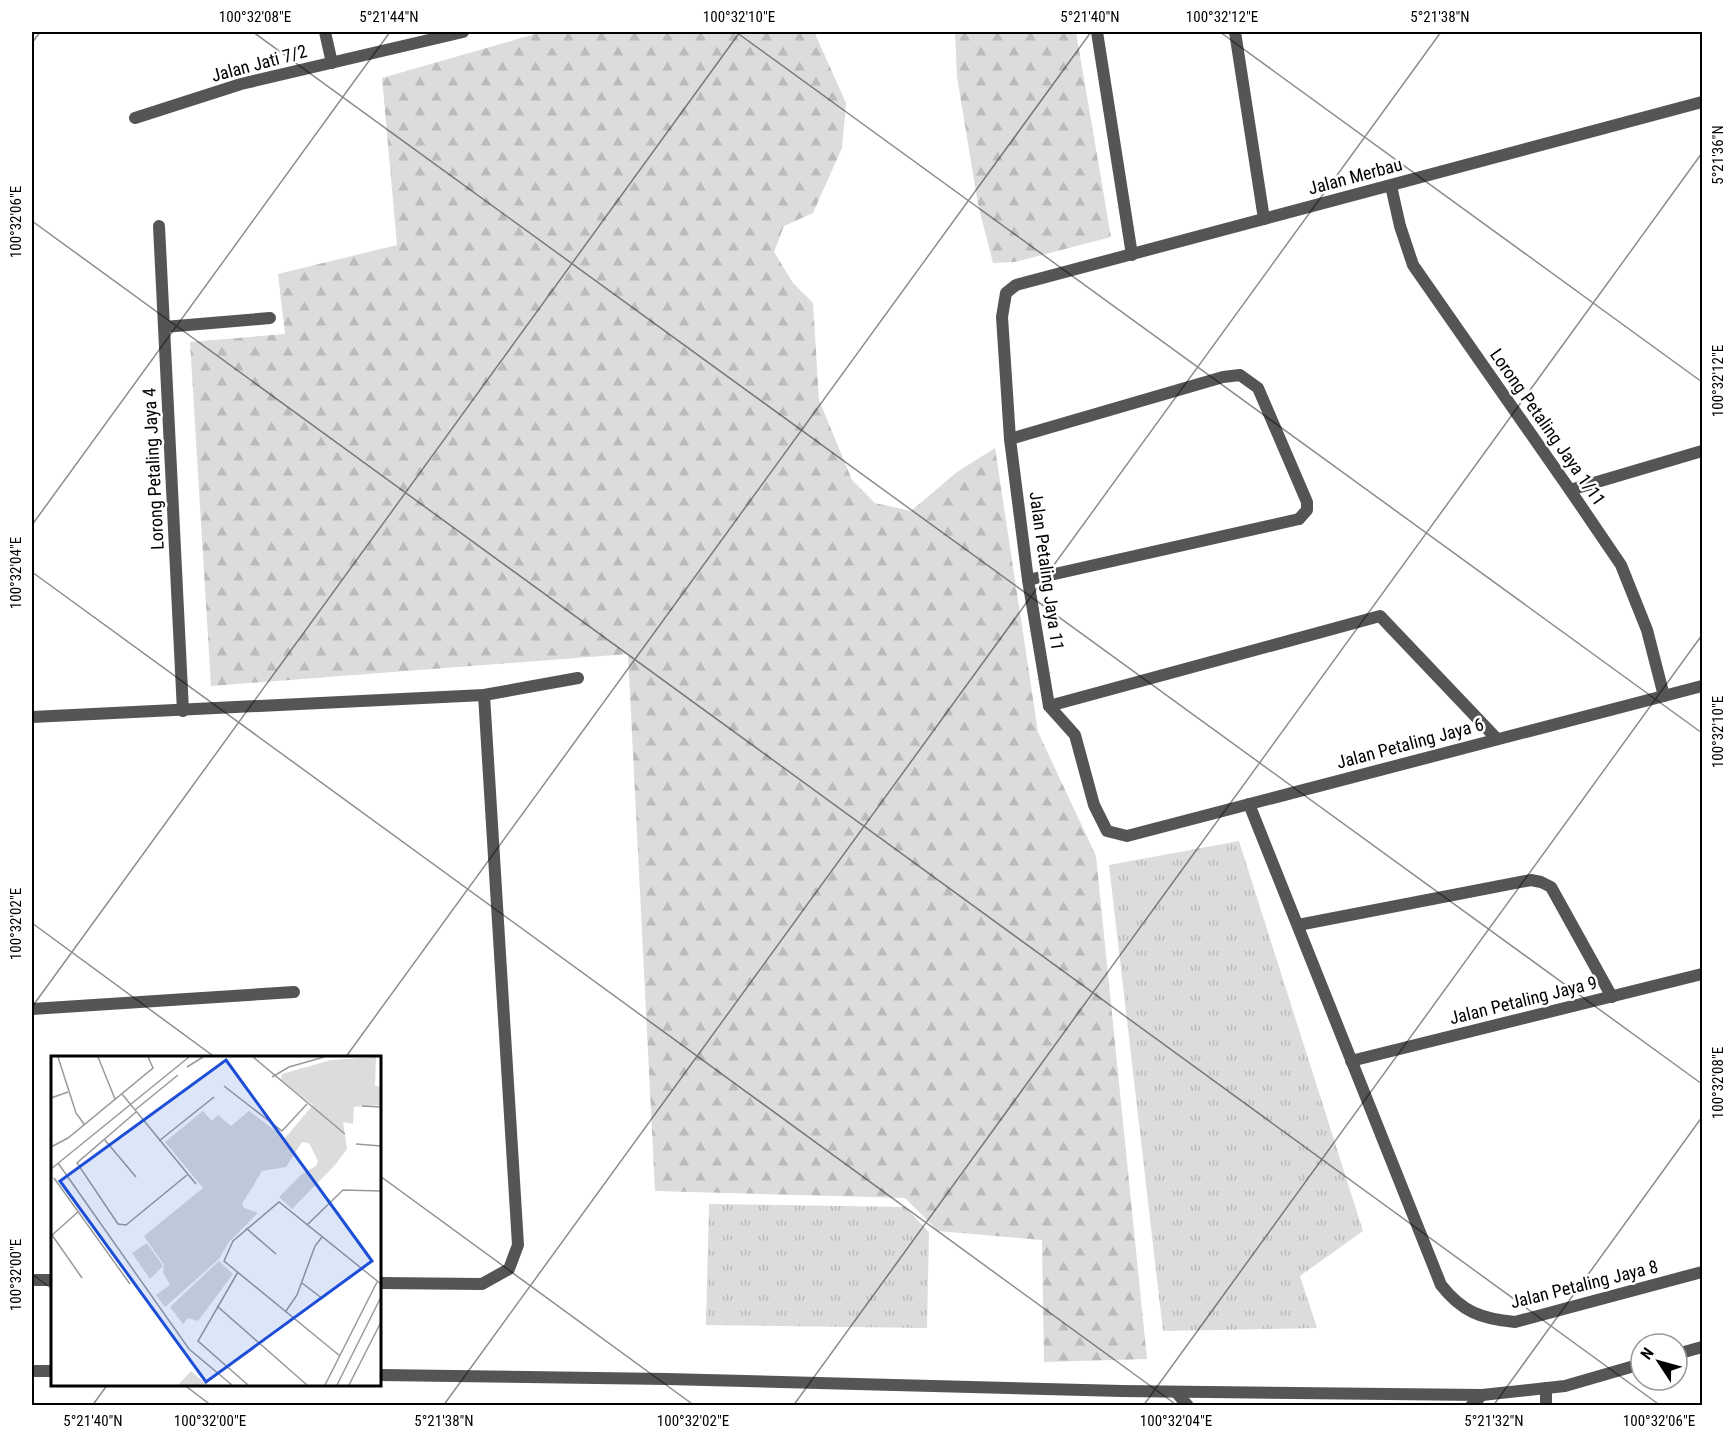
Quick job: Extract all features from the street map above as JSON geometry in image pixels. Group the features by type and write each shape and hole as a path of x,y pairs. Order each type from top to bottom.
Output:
{"street":[{"path":"325,32 332,63"},
{"name":"Jalan Jati 7/2","path":"135,118 241,84 463,32"},
{"path":"1097,32 1132,255"},
{"path":"1235,32 1264,219"},
{"name":"Jalan Merbau","path":"1016,285 1702,102"},
{"name":"Lorong Petaling Jaya 1/11","path":"1391,186 1400,226 1413,265 1621,565 1647,630 1664,696"},
{"name":"Lorong Petaling Jaya 4","path":"159,226 183,711"},
{"name":"Jalan Petaling Jaya 11","path":"1016,285 1006,293 1002,317 1010,439 1028,580 1049,706"},
{"path":"164,327 270,318"},
{"path":"1010,439 1223,377 1240,375 1258,388 1307,502 1307,510 1299,519 1028,580"},
{"path":"1570,490 1702,451"},
{"path":"1049,706 1380,616 1497,739"},
{"path":"32,717 484,695 578,678"},
{"name":"Jalan Petaling Jaya 6","path":"1049,706 1076,735 1094,805 1107,831 1127,836 1702,686"},
{"path":"381,1283 482,1284 509,1269 518,1245 484,695"},
{"path":"1249,804 1351,1061"},
{"path":"1298,925 1531,880 1541,882 1551,887 1612,997"},
{"name":"Jalan Petaling Jaya 9","path":"1351,1061 1702,974"},
{"path":"32,1009 294,992"},
{"name":"Jalan Petaling Jaya 8","path":"1351,1061 1441,1285 1453,1300 1473,1313 1494,1320 1515,1322 1702,1272"},
{"path":"32,1280 51,1280"},
{"path":"381,1375 689,1379 1176,1392 1482,1395 1565,1386 1629,1367"},
{"path":"32,1371 51,1371"},
{"path":"1546,1388 1546,1406"},
{"path":"1176,1392 1188,1406"},
{"path":"1471,1406 1482,1395"}],"green space":[{"path":"542,32 816,32 846,103 842,148 813,213 784,226 774,252 793,283 813,303 819,400 852,480 875,503 911,511 957,472 995,448 1038,732 1096,856 1147,1359 1044,1362 1042,1240 938,1231 905,1198 655,1191 628,654 211,686 190,342 285,334 278,274 397,245 382,78"},
{"path":"955,32 1076,32 1111,237 1015,262 993,263 978,204 957,77"},
{"path":"1239,841 1363,1231 1300,1276 1317,1328 1163,1331 1109,865"},
{"path":"709,1204 905,1207 929,1232 927,1328 706,1325"}]}
